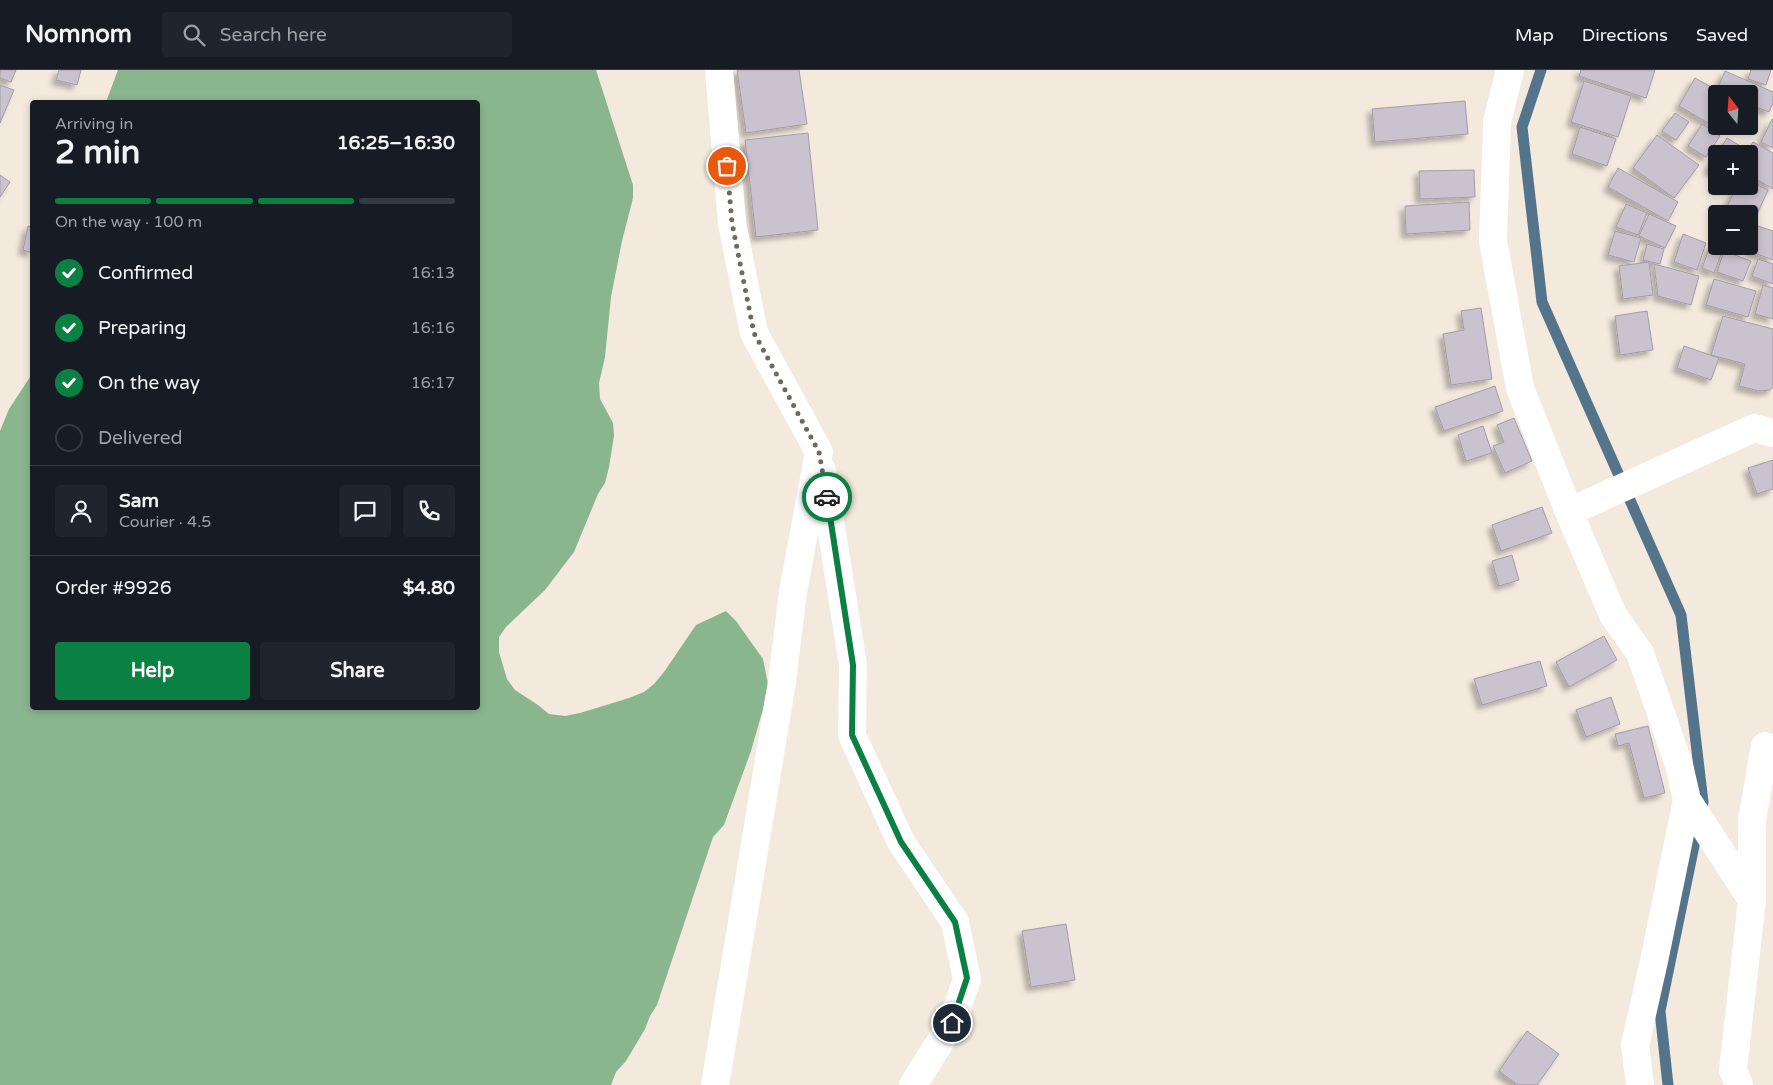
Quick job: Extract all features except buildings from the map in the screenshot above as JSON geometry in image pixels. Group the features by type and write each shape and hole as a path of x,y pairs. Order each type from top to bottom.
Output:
{"street":[{"path":"719,70 732,223 754,333 819,452 853,665 852,735 901,842 955,922 967,978 952,1023 913,1085"},
{"path":"1510,70 1497,122 1493,240 1520,388 1569,512 1613,615 1640,653 1679,765 1687,800 1752,900"},
{"path":"1569,512 1764,430"},
{"path":"715,1085 782,682 793,592 819,452"},
{"path":"1739,1085 1733,1070 1752,900 1752,820 1765,746"},
{"path":"1640,1085 1635,1044 1687,800"}],"green space":[{"path":"118,70 596,70 633,185 633,198 611,297 605,357 599,383 600,399 613,423 614,436 609,467 605,483 598,494 574,552 545,590 506,627 499,637 499,652 507,679 515,690 549,714 565,716 644,692 664,672 696,625 726,611 736,621 763,659 768,684 751,751 724,825 713,837 657,1005 626,1061 616,1072 611,1085 0,1085 0,431 9,409 30,377 30,710 480,710 480,100 107,100"}],"waterway":[{"path":"1541,70 1522,127 1542,302 1681,615 1703,802 1660,1011 1668,1085"}],"way so far":[{"path":"727,166 732,223 754,333 819,452 827,497"}],"route":[{"path":"827,497 853,665 852,735 901,842 955,922 967,978 952,1023"}]}
